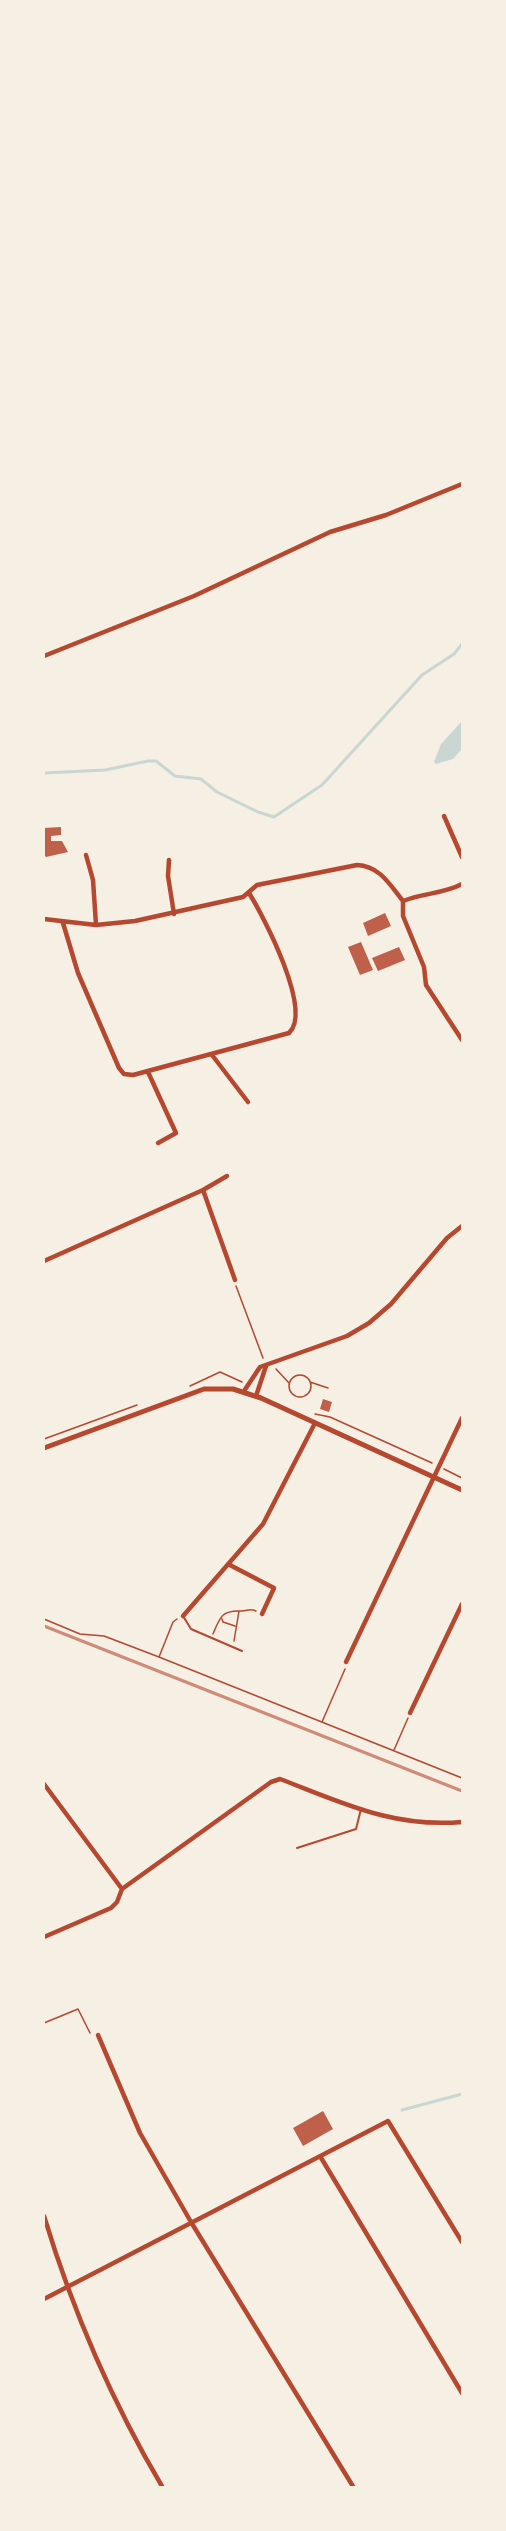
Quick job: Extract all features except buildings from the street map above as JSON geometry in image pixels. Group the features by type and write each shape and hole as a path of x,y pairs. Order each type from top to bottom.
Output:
{"street":[{"path":"44,656 194,596 330,532 386,515 462,484"},
{"path":"444,816 462,857"},
{"path":"86,855 93,880 96,925"},
{"path":"169,860 168,876 174,914"},
{"path":"44,920 96,925 174,914 243,897 257,885 357,865 369,865 377,870 403,901 403,916 424,967 426,985 462,1040"},
{"path":"403,901 429,892 446,892 462,885"},
{"path":"63,923 78,973 118,1068 124,1074 148,1072 289,1033 295,1028 292,991 276,946 249,893"},
{"path":"212,1055 248,1102"},
{"path":"148,1072 176,1133 158,1143"},
{"path":"44,1261 203,1190 227,1176"},
{"path":"203,1190 235,1280"},
{"path":"244,1391 256,1371 347,1336 369,1323 391,1304 447,1238 462,1226"},
{"path":"256,1396 266,1366"},
{"path":"44,1448 192,1392 216,1388 244,1391 462,1490"},
{"path":"346,1662 462,1418"},
{"path":"183,1616 263,1524 315,1423"},
{"path":"228,1564 274,1588 262,1614"},
{"path":"410,1713 462,1604"},
{"path":"456,1617 462,1620"},
{"path":"44,1937 111,1908 117,1902 122,1889 271,1782 280,1779 396,1821 442,1824 462,1822"},
{"path":"44,1784 122,1889"},
{"path":"98,2035 140,2133 191,2222 354,2487"},
{"path":"44,2299 388,2121 462,2242"},
{"path":"320,2156 462,2393"},
{"path":"44,2216 67,2287 114,2400 163,2487"}],"lane":[{"path":"183,1616 191,1629 242,1650"},
{"path":"297,1848 356,1828 361,1809"}],"path":[{"path":"235,1280 266,1366 277,1369 297,1397 303,1396 310,1387 328,1388"},
{"path":"189,1387 220,1372 248,1385"},
{"path":"289,1383 298,1376 316,1386"},
{"path":"309,1381 310,1387"},
{"path":"44,1439 140,1404"},
{"path":"312,1414 330,1417 462,1478"},
{"path":"211,1638 227,1611 250,1609 262,1614"},
{"path":"234,1647 235,1626 240,1616 239,1611"},
{"path":"159,1657 173,1622 183,1616"},
{"path":"222,1618 223,1622 235,1626"},
{"path":"44,1619 80,1634 104,1636 462,1778"},
{"path":"321,1723 346,1662"},
{"path":"394,1751 410,1713"},
{"path":"44,2023 78,2008 88,2032 98,2035"}],"shaded area":[{"path":"462,721 462,749 453,759 436,764 434,762 441,744"}],"waterway":[{"path":"44,773 105,770 156,761 175,776 201,779 217,792 258,812 274,817 322,785 422,675 454,654 462,644"},
{"path":"402,2110 462,2094"}],"railway":[{"path":"44,1626 462,1791"}]}
